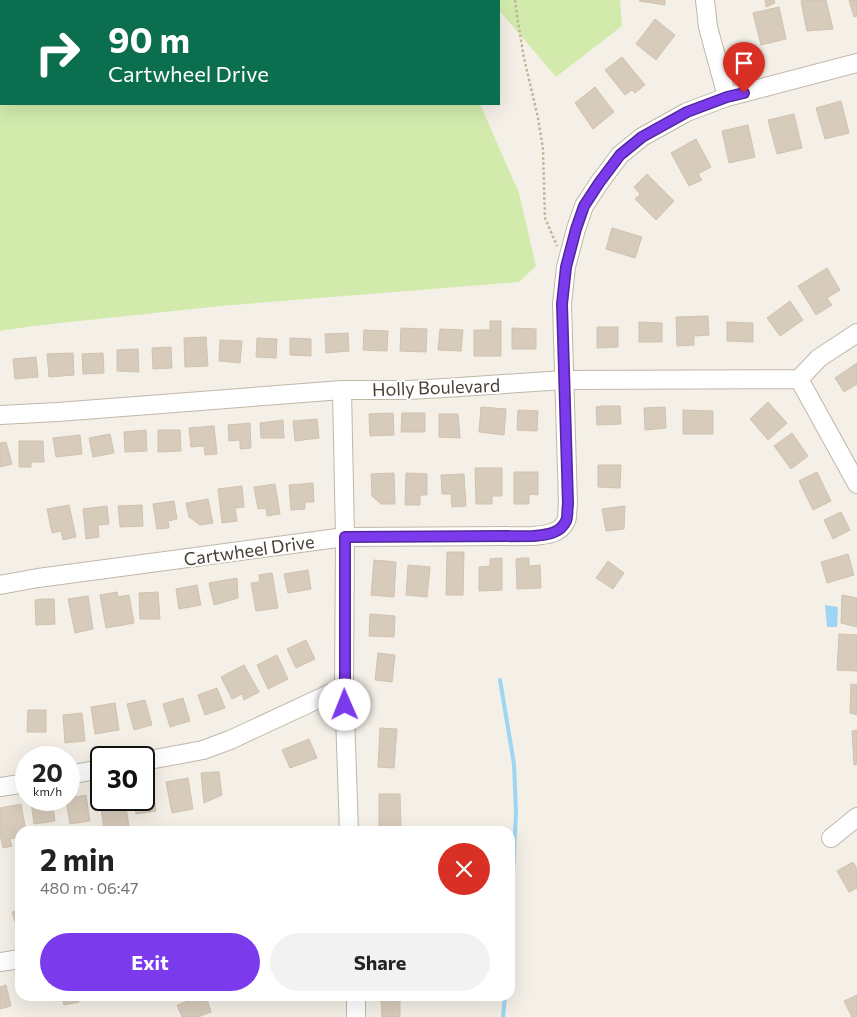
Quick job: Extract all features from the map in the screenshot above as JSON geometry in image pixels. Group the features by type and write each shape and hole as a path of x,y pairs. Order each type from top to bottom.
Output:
{"street":[{"path":"705,0 708,28 727,97"},
{"path":"564,380 562,304 566,267 584,206 620,155 642,137 687,112 727,97 857,63"},
{"path":"857,333 819,358 799,379 857,484"},
{"name":"Holly Boulevard","path":"0,415 342,390 407,390 564,380 799,379"},
{"name":"Cartwheel Drive","path":"0,585 38,578 345,537 533,536 548,534 559,530 566,521 568,504 564,380"},
{"path":"342,390 345,537 344,687 349,826"},
{"path":"155,759 208,748 230,740 344,687"},
{"path":"0,786 15,784"},
{"path":"831,838 857,817"},
{"path":"0,962 15,960"},
{"path":"356,1001 356,1017"}],"path":[{"path":"515,0 524,58 538,118 542,149 545,218 566,267"}],"green space":[{"path":"500,0 620,0 622,26 556,77 500,11"},
{"path":"0,105 480,105 519,193 536,266 519,282 221,306 0,331"}],"water":[{"path":"825,605 838,607 837,627 827,627"}],"building":[{"path":"665,0 665,5 639,1"},
{"path":"765,0 774,0 775,3 766,7"},
{"path":"826,0 833,29 807,31 801,1"},
{"path":"849,0 857,0 857,16 854,17"},
{"path":"779,7 786,39 761,45 753,13"},
{"path":"655,19 675,35 656,60 636,44"},
{"path":"622,57 645,85 635,93 632,90 625,95 605,70"},
{"path":"595,87 614,112 593,129 575,103"},
{"path":"841,101 849,133 825,139 816,108"},
{"path":"794,114 802,148 777,154 768,120"},
{"path":"748,125 755,157 729,163 722,131"},
{"path":"696,139 711,167 698,174 702,180 689,186 671,153"},
{"path":"647,174 674,201 656,220 635,199 640,194 634,187"},
{"path":"612,228 642,237 635,258 606,249"},
{"path":"827,268 840,290 827,298 832,305 816,315 798,286"},
{"path":"790,301 803,320 780,336 767,318"},
{"path":"708,316 709,335 694,336 694,345 677,346 676,317"},
{"path":"490,321 501,321 501,356 474,356 474,330 490,330"},
{"path":"639,322 662,323 662,342 639,342"},
{"path":"727,322 753,323 753,342 727,341"},
{"path":"597,327 618,327 618,347 597,348"},
{"path":"401,328 427,329 426,352 400,351"},
{"path":"512,328 536,329 536,349 512,349"},
{"path":"440,329 463,330 461,351 438,350"},
{"path":"364,330 388,331 387,351 363,350"},
{"path":"348,333 349,351 326,353 325,334"},
{"path":"206,337 208,366 185,367 184,338"},
{"path":"257,338 277,339 276,358 256,357"},
{"path":"290,338 311,339 311,356 290,355"},
{"path":"220,340 242,341 240,363 219,361"},
{"path":"171,347 172,368 153,369 152,348"},
{"path":"138,349 139,372 117,371 117,350"},
{"path":"73,353 74,375 49,377 47,354"},
{"path":"103,353 104,373 83,374 82,354"},
{"path":"36,357 38,377 15,379 13,359"},
{"path":"857,363 857,384 844,392 835,378"},
{"path":"768,402 787,423 768,440 750,419"},
{"path":"620,406 621,424 597,425 596,407"},
{"path":"481,407 506,409 504,435 479,432"},
{"path":"665,407 666,428 645,430 644,408"},
{"path":"518,410 538,411 537,431 517,430"},
{"path":"683,410 713,411 713,434 683,434"},
{"path":"393,413 394,435 370,436 369,414"},
{"path":"402,413 425,413 425,432 401,432"},
{"path":"439,414 458,414 460,438 439,437"},
{"path":"317,419 319,438 295,441 293,421"},
{"path":"283,420 284,438 261,438 260,423"},
{"path":"250,423 251,448 240,449 240,440 229,441 228,425"},
{"path":"214,426 217,454 205,455 204,446 191,447 189,428"},
{"path":"146,430 147,451 125,452 124,432"},
{"path":"158,430 180,430 181,451 158,452"},
{"path":"792,433 808,456 791,469 774,446"},
{"path":"110,434 114,453 93,457 89,438"},
{"path":"80,435 82,454 56,457 53,438"},
{"path":"19,441 43,441 44,462 31,462 31,467 19,467"},
{"path":"6,442 12,464 0,467 0,443"},
{"path":"598,465 621,465 620,488 598,487"},
{"path":"475,468 502,468 502,496 492,496 492,504 476,504"},
{"path":"514,472 538,472 538,495 529,494 529,504 514,504"},
{"path":"817,472 831,501 813,510 799,481"},
{"path":"394,473 395,504 381,504 372,496 371,474"},
{"path":"406,473 427,474 427,495 420,495 420,505 405,505"},
{"path":"464,474 466,506 452,507 451,494 442,494 441,475"},
{"path":"313,483 314,502 305,502 305,509 291,510 289,485"},
{"path":"275,484 280,514 267,516 266,508 258,509 254,487"},
{"path":"242,486 244,507 235,508 237,521 222,523 218,489"},
{"path":"208,499 213,523 200,525 189,517 186,503"},
{"path":"174,501 177,519 168,521 169,528 157,529 153,504"},
{"path":"69,505 76,537 63,540 61,531 52,533 47,509"},
{"path":"142,505 143,526 120,527 118,506"},
{"path":"107,506 109,524 98,525 99,537 86,539 83,509"},
{"path":"625,506 624,529 606,531 602,509"},
{"path":"841,512 850,530 833,539 824,520"},
{"path":"447,552 464,552 463,595 446,595"},
{"path":"848,554 854,575 827,583 821,562"},
{"path":"502,558 502,590 479,591 479,567 490,566 490,559"},
{"path":"529,558 529,566 540,565 541,588 517,589 516,559"},
{"path":"374,560 396,562 394,597 371,595"},
{"path":"608,561 624,573 613,589 596,578"},
{"path":"408,565 430,567 427,597 406,595"},
{"path":"308,570 311,589 288,593 284,574"},
{"path":"272,573 278,608 256,611 251,583 260,582 259,575"},
{"path":"237,578 238,598 214,605 209,583"},
{"path":"197,585 201,605 179,609 176,589"},
{"path":"117,592 118,597 129,595 134,623 106,628 100,595"},
{"path":"158,592 160,619 140,619 139,593"},
{"path":"842,595 857,598 857,627 841,623"},
{"path":"88,596 93,629 75,633 68,599"},
{"path":"54,599 55,624 36,625 35,600"},
{"path":"370,614 395,616 394,637 369,636"},
{"path":"839,634 857,635 857,671 837,670"},
{"path":"306,640 315,659 296,668 287,649"},
{"path":"378,653 395,655 392,682 375,680"},
{"path":"277,655 288,679 268,689 257,665"},
{"path":"244,665 259,692 244,700 242,694 232,699 221,677"},
{"path":"851,684 857,685 857,715 850,713"},
{"path":"217,688 225,708 205,715 198,695"},
{"path":"183,698 190,721 170,727 163,704"},
{"path":"145,700 152,725 134,730 127,704"},
{"path":"115,703 119,730 95,734 91,707"},
{"path":"28,710 46,710 46,732 27,732"},
{"path":"82,713 85,741 65,743 63,715"},
{"path":"380,728 397,729 394,768 378,767"},
{"path":"857,730 857,764 854,765 852,731"},
{"path":"309,739 317,758 290,768 282,750"},
{"path":"219,772 222,795 204,803 201,773"},
{"path":"188,778 193,809 172,813 166,782"},
{"path":"379,794 400,794 401,826 379,826"},
{"path":"86,795 90,821 70,824 68,811 80,811 80,796"},
{"path":"155,804 156,811 136,814 136,811 155,811"},
{"path":"15,805 15,811 22,811 25,826 15,826 15,838 10,839 12,846 3,848 0,835 0,808"},
{"path":"32,811 54,811 55,821 34,824"},
{"path":"102,811 127,811 129,826 103,826"},
{"path":"853,862 857,869 857,888 849,892 837,871"},
{"path":"6,985 11,1006 0,1009 0,987"},
{"path":"857,995 857,1017 852,1017 844,1001"},
{"path":"63,1001 79,1001 79,1002 64,1005"},
{"path":"188,1001 208,1001 211,1012 198,1017 182,1017 177,1005"},
{"path":"381,1001 400,1001 400,1017 382,1017"}],"waterway":[{"path":"500,680 514,764 515,833"},
{"path":"503,1017 505,1001"}],"route":[{"path":"345,705 345,537 533,536 553,533 559,530 566,521 568,504 562,304 566,267 584,206 620,155 642,137 687,112 727,97 744,93"}]}
